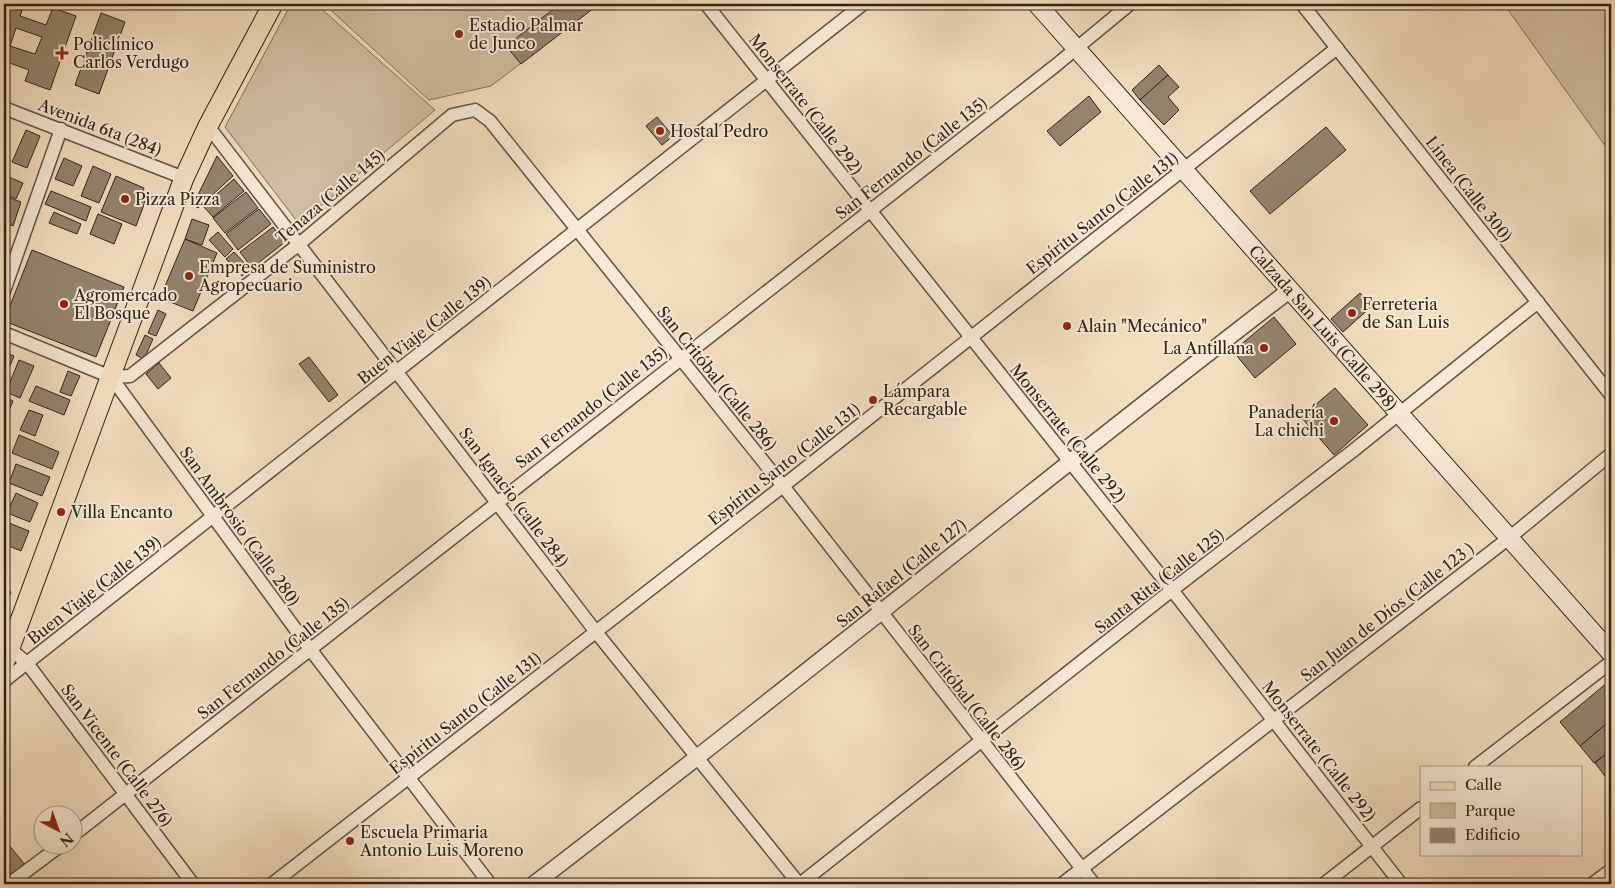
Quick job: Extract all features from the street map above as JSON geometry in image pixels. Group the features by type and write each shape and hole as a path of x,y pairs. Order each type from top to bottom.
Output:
{"main road":[{"path":"6,653 184,178 208,126 273,4"},
{"name":"Calzada San Luis (Calle 298)","path":"1037,4 1611,653"}],"street":[{"name":"Monserrate (Calle 292)","path":"706,4 1172,590 1401,884"},
{"name":"Buen Viaje (Calle 139)","path":"4,681 863,4"},
{"name":"San Fernando (Calle 135)","path":"82,829 1130,4"},
{"name":"Línea (Calle 300)","path":"1302,4 1611,395"},
{"name":"Espíritu Santo (Calle 131)","path":"272,884 783,486 1337,48"},
{"name":"Avenida 6ta (284)","path":"4,108 184,178"},
{"name":"San Critóbal (Calle 286)","path":"475,110 490,121 783,486 1094,884"},
{"name":"Tenaza (Calle 145)","path":"111,377 130,376 298,245 452,115 475,110"},
{"name":"San Ignacio (calle 284)","path":"208,126 596,632 799,884"},
{"path":"4,291 61,129"},
{"name":"San Rafael (Calle 127)","path":"534,884 698,759 1070,461 1290,290"},
{"name":"Santa Rita (Calle 125)","path":"799,884 982,742 1172,590 1354,450 1538,302"},
{"path":"4,333 111,377"},
{"name":"San Ambrosio (Calle 280)","path":"111,377 310,649 490,884"},
{"name":"San Juan de Díos (Calle 123 )","path":"1062,884 1509,538 1611,454"},
{"name":"San Vicente (Calle 276)","path":"6,653 27,663 193,884"},
{"path":"1476,766 1611,662"},
{"path":"1324,884 1420,809"},
{"path":"9,884 47,856"},
{"path":"1592,884 1611,870"}],"green space":[{"path":"291,4 316,4 435,110 299,224 225,127"},
{"name":"Estadio Palmar de Junco","path":"324,4 599,4 491,86 429,100"},
{"path":"1504,4 1611,4 1611,154 1506,7"}],"building":[{"path":"4,4 24,4 20,16 46,25 53,8 76,16 50,90 25,81 29,70 4,61","holes":["16,28 42,37 35,54 10,46"]},
{"path":"560,4 599,4 521,64 506,46"},
{"path":"101,13 125,22 99,94 75,85"},
{"path":"1159,65 1168,75 1140,100 1132,90"},
{"path":"1168,75 1179,87 1168,97 1179,110 1164,125 1140,100"},
{"path":"1089,96 1101,112 1060,146 1047,131"},
{"name":"Hostal Pedro","path":"657,117 673,136 662,145 646,126"},
{"path":"1326,127 1346,150 1270,214 1250,191"},
{"path":"26,130 40,136 27,168 12,162"},
{"path":"217,156 233,176 198,208 193,205"},
{"path":"64,158 82,166 73,186 55,179"},
{"path":"93,166 111,174 99,203 81,196"},
{"path":"4,175 23,183 16,199 4,194"},
{"name":"Pizza Pizza","path":"116,176 144,188 142,196 145,202 136,226 101,212"},
{"path":"234,179 244,191 213,217 203,206"},
{"path":"51,191 91,207 86,221 45,204"},
{"path":"246,192 258,208 225,233 213,218"},
{"path":"4,196 21,202 13,226 4,222"},
{"path":"259,209 271,224 238,250 226,234"},
{"path":"54,212 81,224 77,234 49,223"},
{"path":"98,214 122,224 114,244 90,234"},
{"path":"192,219 209,225 202,245 185,239"},
{"path":"273,227 285,242 252,268 240,252"},
{"path":"218,232 233,249 225,257 209,240"},
{"name":"Empresa de Suministro Agropecuario","path":"185,239 217,253 193,311 160,298"},
{"name":"Agromercado El Bosque","path":"32,250 124,287 96,357 4,321"},
{"path":"234,252 250,269 242,276 226,259"},
{"name":"Ferreteria de San Luis","path":"1360,293 1372,306 1343,332 1331,319"},
{"path":"158,310 166,314 156,336 148,333"},
{"name":"La Antillana","path":"1274,317 1296,344 1255,378 1233,351"},
{"path":"145,335 153,339 144,359 136,355"},
{"path":"4,352 14,356 7,373 4,372"},
{"path":"309,357 338,395 329,402 299,364"},
{"path":"19,360 34,366 20,398 6,392"},
{"path":"159,363 171,378 158,389 146,374"},
{"path":"68,371 80,376 71,396 60,392"},
{"path":"36,386 70,400 64,415 29,401"},
{"name":"Panadería La chichi","path":"1335,388 1368,425 1334,455 1301,417"},
{"path":"4,397 13,401 4,423"},
{"path":"29,410 43,415 35,436 20,430"},
{"path":"19,435 59,452 52,469 12,453"},
{"path":"16,464 50,477 42,496 9,483"},
{"path":"16,493 38,503 30,522 7,513"},
{"path":"4,521 29,531 21,551 4,544"},
{"path":"4,589 11,592 5,607 4,606"},
{"path":"1608,682 1611,686 1611,720 1580,746 1560,722"},
{"path":"1611,720 1611,750 1594,763 1580,746"},
{"path":"1611,750 1611,784 1595,763"},
{"path":"4,839 26,866 4,884"}],"place":[{"name":"Estadio Palmar de Junco","path":"459,34"},
{"name":"Policlínico Carlos Verdugo","path":"62,53"},
{"name":"Hostal Pedro","path":"660,131"},
{"name":"Pizza Pizza","path":"125,199"},
{"name":"Empresa de Suministro Agropecuario","path":"189,276"},
{"name":"Agromercado El Bosque","path":"64,304"},
{"name":"Ferreteria de San Luis","path":"1352,313"},
{"name":"Alain \"Mecánico\"","path":"1067,326"},
{"name":"La Antillana","path":"1264,348"},
{"name":"Lámpara Recargable","path":"873,400"},
{"name":"Panadería La chichi","path":"1334,421"},
{"name":"Villa Encanto","path":"61,512"},
{"name":"Escuela Primaria Antonio Luis Moreno","path":"350,841"}]}
